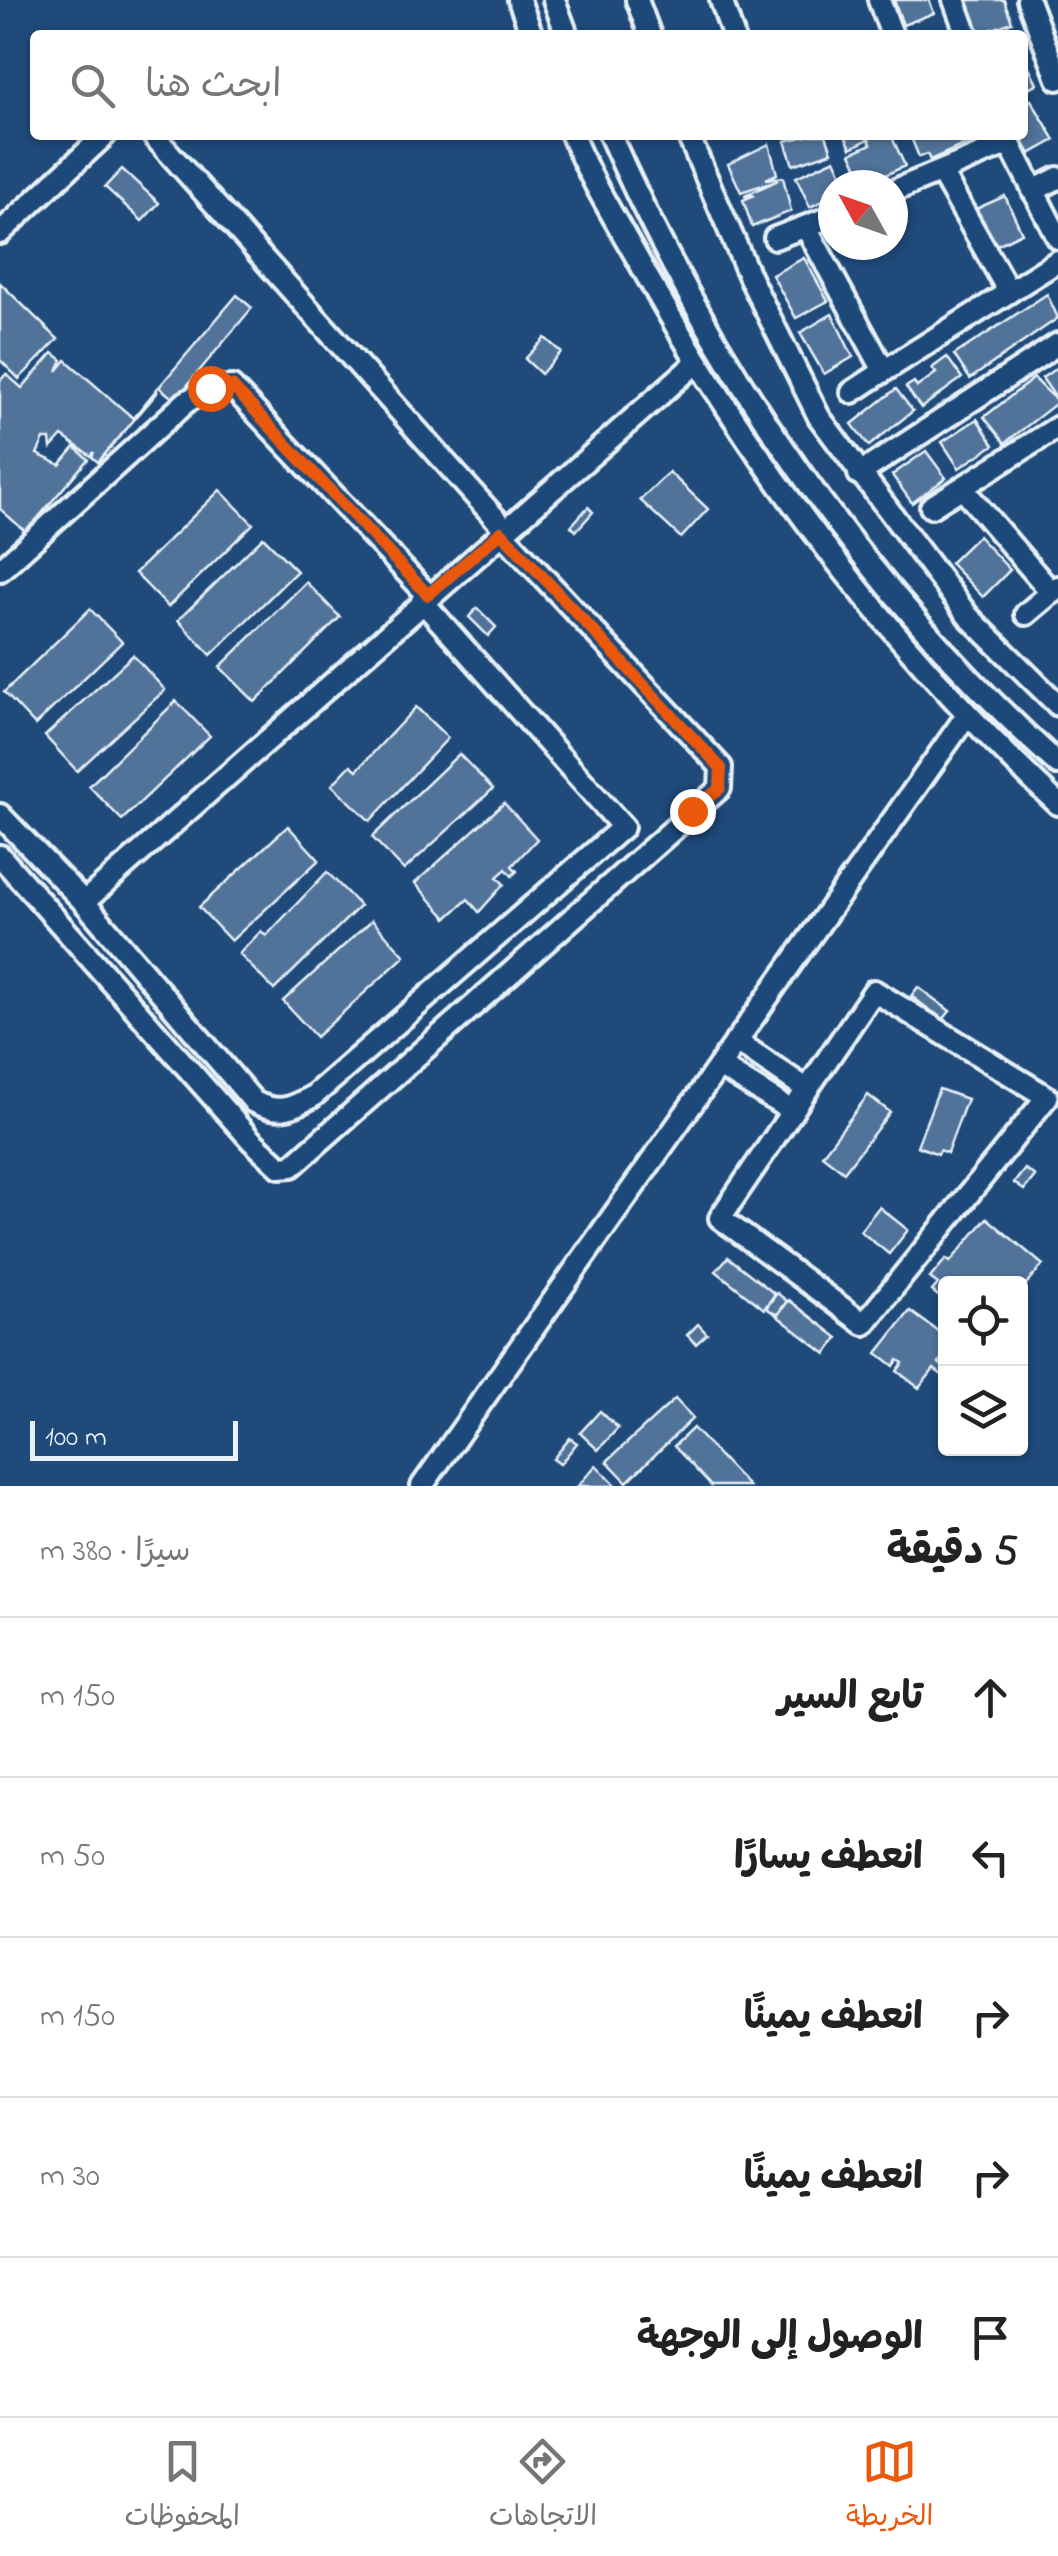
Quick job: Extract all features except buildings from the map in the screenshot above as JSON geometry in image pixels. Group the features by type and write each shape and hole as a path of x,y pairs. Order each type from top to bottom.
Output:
{"street":[{"path":"519,0 530,30"},
{"path":"554,0 564,30"},
{"path":"637,0 648,30"},
{"path":"721,0 731,30"},
{"path":"879,0 890,30"},
{"path":"954,0 964,30"},
{"path":"1028,0 1058,79"},
{"path":"0,233 99,140"},
{"path":"0,856 251,1140 280,1167 292,1166 720,788 721,768 503,530 156,140"},
{"path":"575,140 696,364 743,438 810,527 967,715 1058,804"},
{"path":"612,140 698,313 786,452 844,531 982,691 1058,764"},
{"path":"690,140 751,280 818,417 968,616 1058,705"},
{"path":"908,185 1005,140"},
{"path":"1008,140 1058,238"},
{"path":"941,172 1009,292"},
{"path":"1033,191 1058,178"},
{"path":"775,238 818,222"},
{"path":"806,227 884,370"},
{"path":"852,392 1058,261"},
{"path":"859,474 1058,344"},
{"path":"84,902 425,598 696,364"},
{"path":"0,570 186,402 210,388 232,386 425,598 623,826 312,1097 286,1110 274,1111 254,1102 84,902 0,815"},
{"path":"931,507 1058,427"},
{"path":"964,489 1055,590 1026,614"},
{"path":"422,1486 967,715"},
{"path":"874,991 1048,1097 864,1324 720,1218 792,1111 874,991"},
{"path":"736,1041 806,1088"},
{"path":"719,1066 792,1111"}],"route":[{"path":"210,388 232,386 428,595 501,532 721,768 720,788 692,811"}]}
